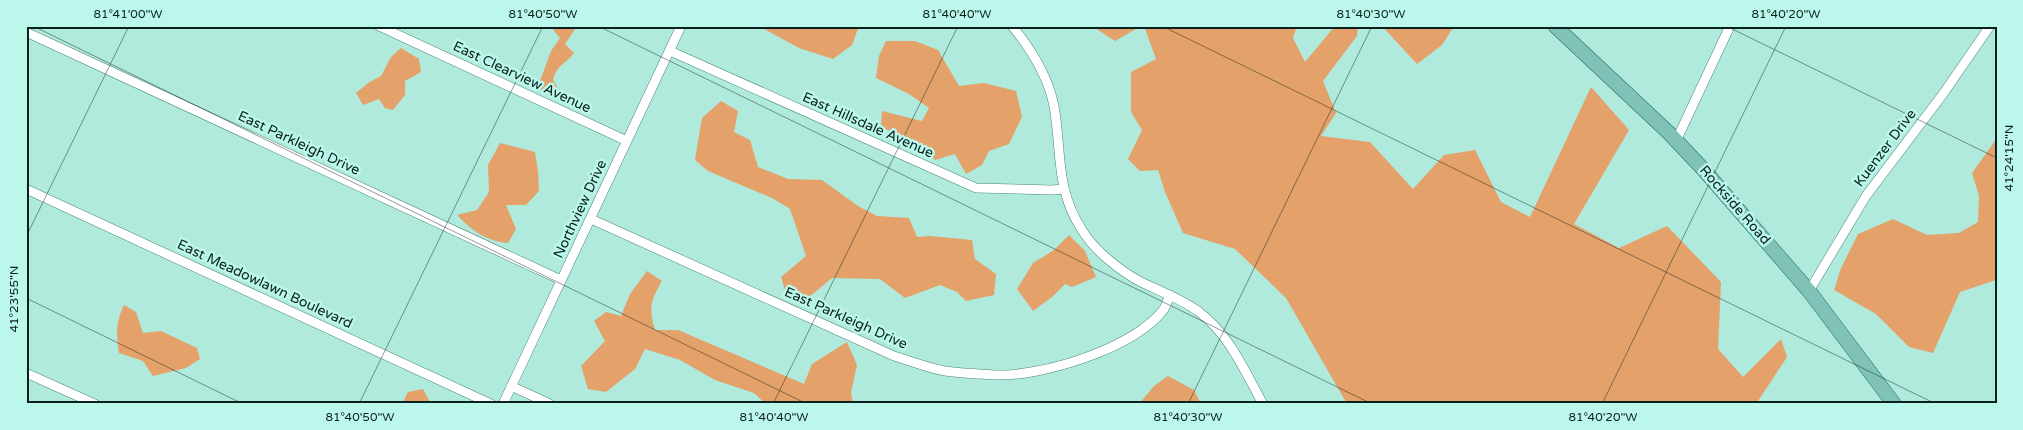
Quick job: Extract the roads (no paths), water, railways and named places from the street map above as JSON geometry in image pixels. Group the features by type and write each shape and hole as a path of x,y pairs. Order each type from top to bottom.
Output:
{"main road":[{"name":"Rockside Road","path":"1555,26 1703,169 1809,291 1894,404"}],"street":[{"name":"East Clearview Avenue","path":"379,26 627,141"},
{"name":"Northview Drive","path":"503,404 681,26"},
{"path":"1012,26 1040,65 1053,104 1063,189 1082,231 1111,262 1139,281 1170,295 1198,311 1229,341 1263,404"},
{"path":"1676,141 1730,26"},
{"name":"Kuenzer Drive","path":"1809,291 1866,196 1943,94 1990,26"},
{"name":"East Parkleigh Drive","path":"26,32 561,280"},
{"name":"East Hillsdale Avenue","path":"670,51 976,188 1063,189"},
{"name":"East Meadowlawn Boulevard","path":"26,189 491,404"},
{"name":"East Parkleigh Drive","path":"591,219 894,356 944,370 996,375 1038,372 1082,359 1120,343 1149,324 1164,308 1170,295"},
{"path":"26,373 95,404"},
{"path":"511,386 550,404"}]}
